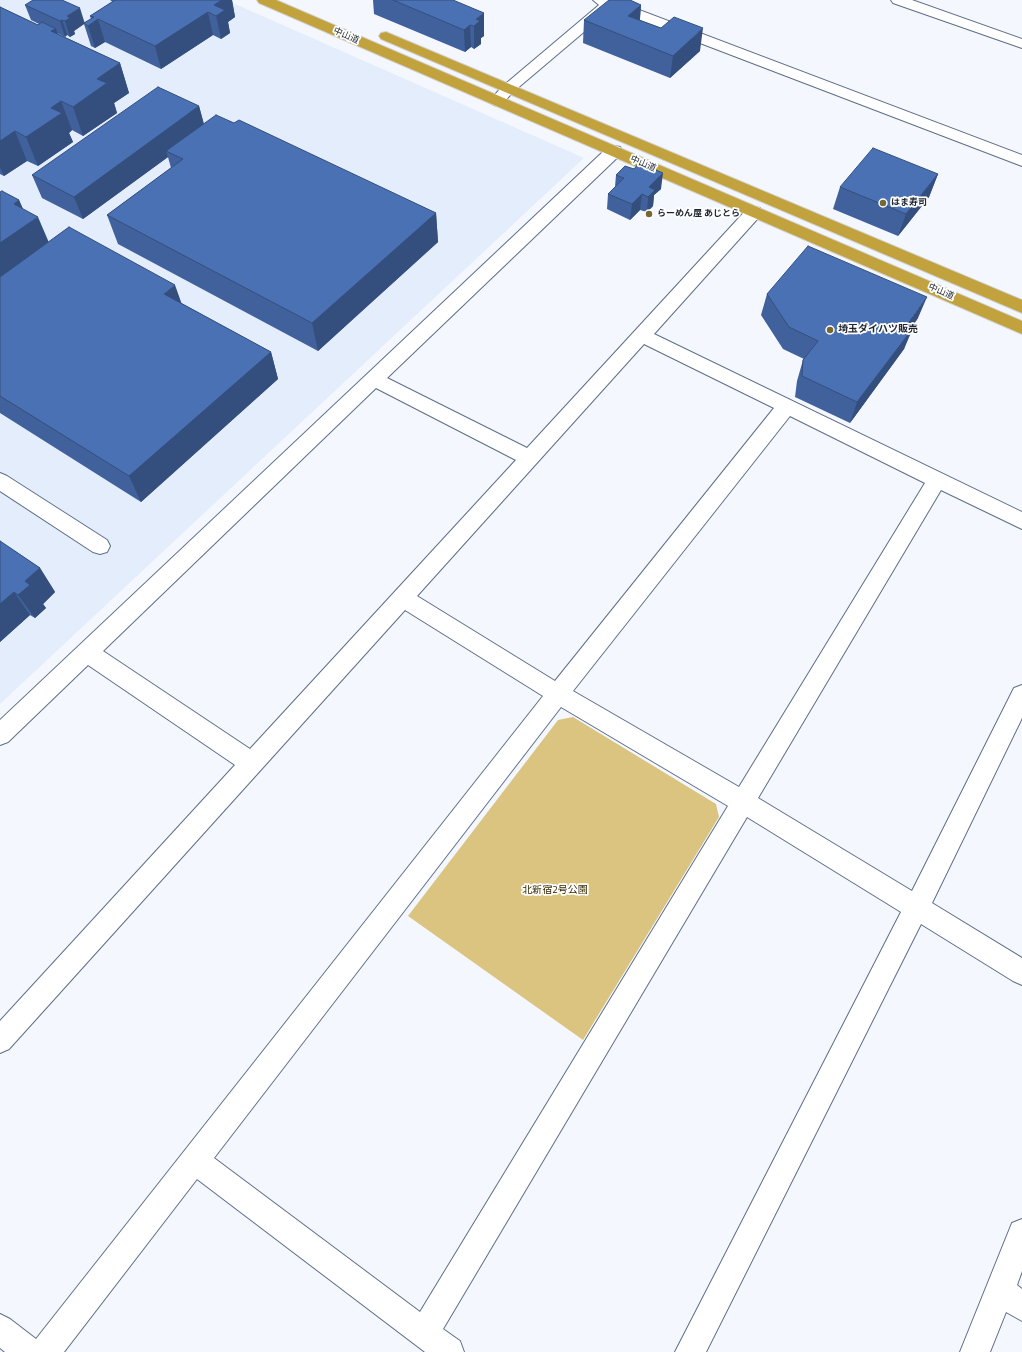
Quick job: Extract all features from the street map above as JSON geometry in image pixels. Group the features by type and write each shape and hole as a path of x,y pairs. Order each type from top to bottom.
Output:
{"highway":[{"name":"中山道","path":"264,0 1022,328"},
{"name":"中山道","path":"300,0 1022,307"}],"street":[{"path":"898,0 1022,44"},
{"path":"497,102 508,89 607,1 1022,161"},
{"path":"0,735 614,151"},
{"path":"0,1040 754,212"},
{"path":"641,336 1022,521"},
{"path":"374,380 529,458"},
{"path":"45,1352 558,694 787,406"},
{"path":"424,1333 937,480"},
{"path":"0,481 100,546"},
{"path":"402,598 558,694 744,802 1022,972"},
{"path":"87,652 251,763"},
{"path":"690,1352 917,907 1022,695"},
{"path":"194,1160 449,1352"},
{"path":"975,1352 1011,1298 1022,1233"},
{"path":"0,1329 28,1352"}],"shaded area":[{"path":"0,0 226,0 584,158 0,704"}],"green space":[{"name":"北新宿2号公園","path":"573,717 716,804 719,817 583,1040 408,916 558,720"}],"building":[{"path":"33,0 62,0 80,8 67,16 70,18 65,21 60,21 25,5"},
{"path":"115,0 222,0 214,5 225,10 216,16 208,12 155,46 98,19 88,26 84,23 94,17 90,16"},
{"path":"393,0 453,0 484,13 476,19 480,21 474,26 470,25 464,30"},
{"path":"609,0 630,0 641,5 628,16 661,28 674,17 703,28 673,56 584,20"},
{"path":"0,7 38,25 42,22 56,29 51,31 120,63 97,79 107,83 73,107 61,101 51,108 62,113 26,137 15,131 0,141"},
{"path":"158,87 199,106 74,197 32,175"},
{"path":"216,115 234,123 239,120 436,213 312,323 107,215 183,159 166,151"},
{"path":"873,148 938,174 906,214 840,187"},
{"path":"639,163 663,173 649,187 655,190 648,197 642,194 632,204 608,194 624,178 616,175 625,166 634,169"},
{"path":"2,191 19,200 14,204 38,217 0,243 0,192"},
{"path":"69,227 175,285 164,294 271,352 129,476 0,396 0,277"},
{"path":"808,246 927,297 907,325 913,328 857,402 802,376 803,360 818,341 789,327 767,294"},
{"path":"0,541 40,568 25,581 30,585 18,595 14,592 0,604"}],"place":[{"name":"はま寿司","path":"883,203"},
{"name":"らーめん屋 あじとら","path":"649,214"},
{"name":"埼玉ダイハツ販売","path":"830,330"}]}
